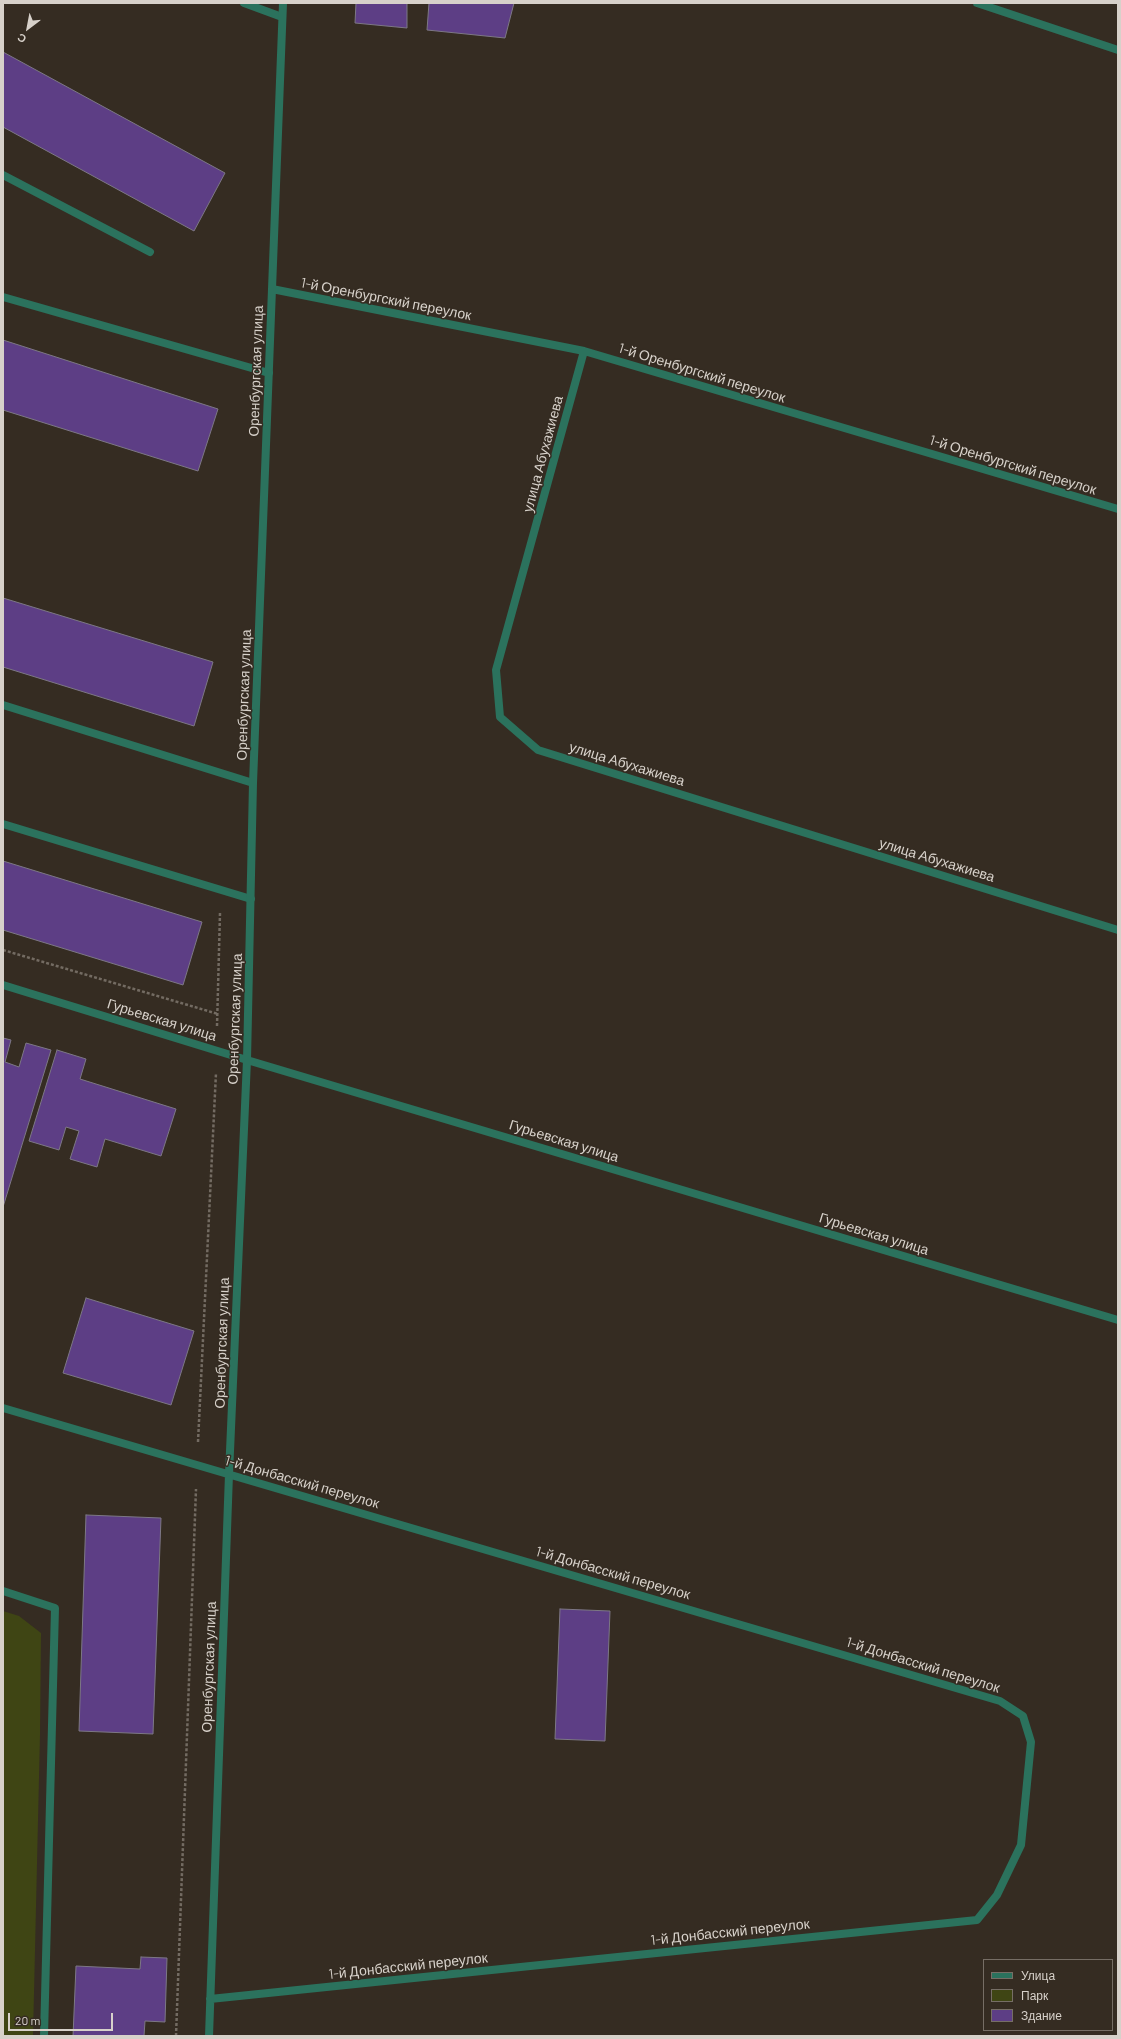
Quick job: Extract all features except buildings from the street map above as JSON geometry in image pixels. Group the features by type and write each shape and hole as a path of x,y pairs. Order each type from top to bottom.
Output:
{"street":[{"path":"244,3 282,17"},
{"name":"Оренбургская улица","path":"209,2036 229,1474 247,1060 253,783 270,373 283,3"},
{"path":"977,3 1118,50"},
{"path":"3,175 150,252"},
{"name":"1-й Оренбургский переулок","path":"272,289 584,351 1118,509"},
{"path":"3,296 270,373"},
{"name":"улица Абухажиева","path":"584,351 496,670 500,717 538,750 1118,930"},
{"path":"3,705 253,783"},
{"path":"3,824 251,899"},
{"name":"Гурьевская улица","path":"3,985 247,1060 1118,1320"},
{"name":"1-й Донбасский переулок","path":"3,1408 1000,1701 1023,1716 1031,1742 1021,1845 997,1895 977,1920 210,2000"},
{"path":"3,1591 55,1608 44,2036"}],"path":[{"path":"3,950 218,1014"}],"green space":[{"path":"3,1611 19,1616 41,1633 33,2036 3,2036"}]}
